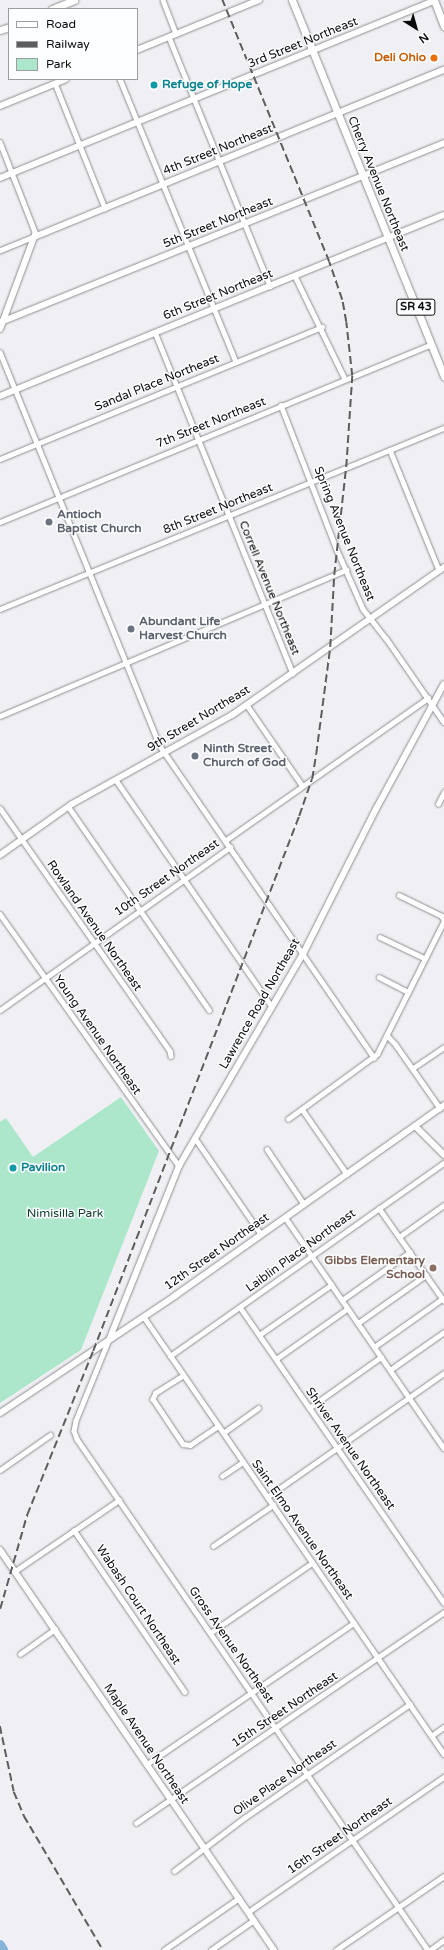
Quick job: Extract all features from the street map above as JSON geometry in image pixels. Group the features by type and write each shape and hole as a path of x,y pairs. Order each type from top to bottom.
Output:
{"main road":[{"path":"54,8 74,0"},
{"name":"Cherry Avenue Northeast","path":"292,0 444,376"},
{"path":"435,0 444,26"}],"street":[{"path":"163,0 176,34"},
{"path":"138,50 259,0"},
{"name":"3rd Street Northeast","path":"0,178 435,0"},
{"path":"169,37 270,286"},
{"name":"4th Street Northeast","path":"0,251 444,70"},
{"path":"0,106 64,80"},
{"path":"120,80 236,362"},
{"path":"55,84 105,208"},
{"path":"0,142 35,229 34,237 0,328"},
{"name":"5th Street Northeast","path":"1,322 246,225 444,143"},
{"name":"6th Street Northeast","path":"0,396 444,215"},
{"path":"295,276 322,327 344,379"},
{"name":"Sandal Place Northeast","path":"0,459 322,327"},
{"name":"Correll Avenue Northeast","path":"155,332 293,673"},
{"name":"7th Street Northeast","path":"0,522 58,496 431,344"},
{"path":"0,352 165,753 374,1057"},
{"name":"Spring Avenue Northeast","path":"281,405 346,570 370,618 383,632 444,722"},
{"name":"8th Street Northeast","path":"0,609 444,428"},
{"path":"390,450 441,568"},
{"name":"9th Street Northeast","path":"0,855 68,806 165,753 247,705 441,568"},
{"path":"0,716 126,661 346,570"},
{"name":"Lawrence Road Northeast","path":"109,1340 179,1166 303,954 444,684"},
{"name":"10th Street Northeast","path":"226,840 302,785 428,698"},
{"path":"247,705 302,785"},
{"path":"116,780 272,1007"},
{"path":"438,804 444,792"},
{"path":"68,806 209,1010"},
{"name":"Rowland Avenue Northeast","path":"0,808 170,1051 170,1056"},
{"name":"10th Street Northeast","path":"0,1010 93,942 230,847"},
{"path":"288,1119 374,1057 444,920 442,916 399,895"},
{"name":"Young Avenue Northeast","path":"0,914 179,1166"},
{"path":"380,937 424,958"},
{"path":"379,977 408,992"},
{"path":"386,1035 392,1039 442,1106"},
{"path":"413,1068 444,1047"},
{"name":"12th Street Northeast","path":"0,1413 144,1317 442,1106"},
{"path":"302,1109 347,1174"},
{"path":"415,1126 444,1155"},
{"path":"195,1138 261,1234"},
{"path":"267,1149 304,1204"},
{"name":"Laiblin Place Northeast","path":"170,1356 444,1163"},
{"path":"399,1237 444,1205"},
{"path":"374,1347 443,1300 379,1208"},
{"path":"285,1217 444,1448"},
{"path":"342,1300 410,1252"},
{"path":"358,1323 426,1275"},
{"path":"259,1335 331,1285"},
{"name":"Shriver Avenue Northeast","path":"240,1307 444,1603"},
{"path":"276,1359 348,1309"},
{"name":"Saint Elmo Avenue Northeast","path":"144,1317 183,1376 444,1754"},
{"path":"390,1370 444,1332"},
{"name":"Gross Avenue Northeast","path":"109,1340 74,1431 79,1443 429,1950"},
{"path":"309,1408 381,1357"},
{"path":"267,1497 444,1373"},
{"path":"183,1376 154,1397 186,1446 218,1426"},
{"path":"223,1433 258,1408"},
{"path":"0,1410 8,1409"},
{"path":"0,1470 50,1436"},
{"path":"222,1476 243,1462"},
{"path":"15,1571 118,1500"},
{"path":"213,1546 272,1505"},
{"name":"Wabash Court Northeast","path":"74,1530 185,1692"},
{"name":"Maple Avenue Northeast","path":"0,1550 274,1950"},
{"path":"210,1633 312,1563"},
{"name":"15th Street Northeast","path":"136,1823 444,1612"},
{"path":"147,1764 354,1623"},
{"path":"20,1654 55,1629"},
{"name":"Olive Place Northeast","path":"174,1871 307,1774 410,1704"},
{"path":"431,1736 444,1727"},
{"name":"16th Street Northeast","path":"248,1912 444,1777"},
{"path":"336,1950 444,1876"},
{"path":"164,1950 239,1898"},
{"path":"211,1950 254,1920"},
{"path":"429,1950 444,1940"}],"green space":[{"name":"Nimisilla Park","path":"121,1097 159,1151 81,1350 0,1403 0,1122 6,1118 33,1157"}],"waterway":[{"path":"0,1945 3,1950"}],"railway":[{"path":"0,1609 27,1515 93,1351 299,816 312,779 316,754 330,647 334,575 346,467 352,376 346,322 342,300 329,262 222,0"},
{"path":"0,1726 14,1792 24,1816 103,1950"}],"place":[{"name":"Deli Ohio","path":"434,58"},
{"name":"Refuge of Hope","path":"154,85"},
{"name":"Antioch Baptist Church","path":"49,522"},
{"name":"Abundant Life Harvest Church","path":"131,629"},
{"name":"Ninth Street Church of God","path":"195,756"},
{"name":"Pavilion","path":"13,1168"},
{"name":"Gibbs Elementary School","path":"433,1268"}]}
